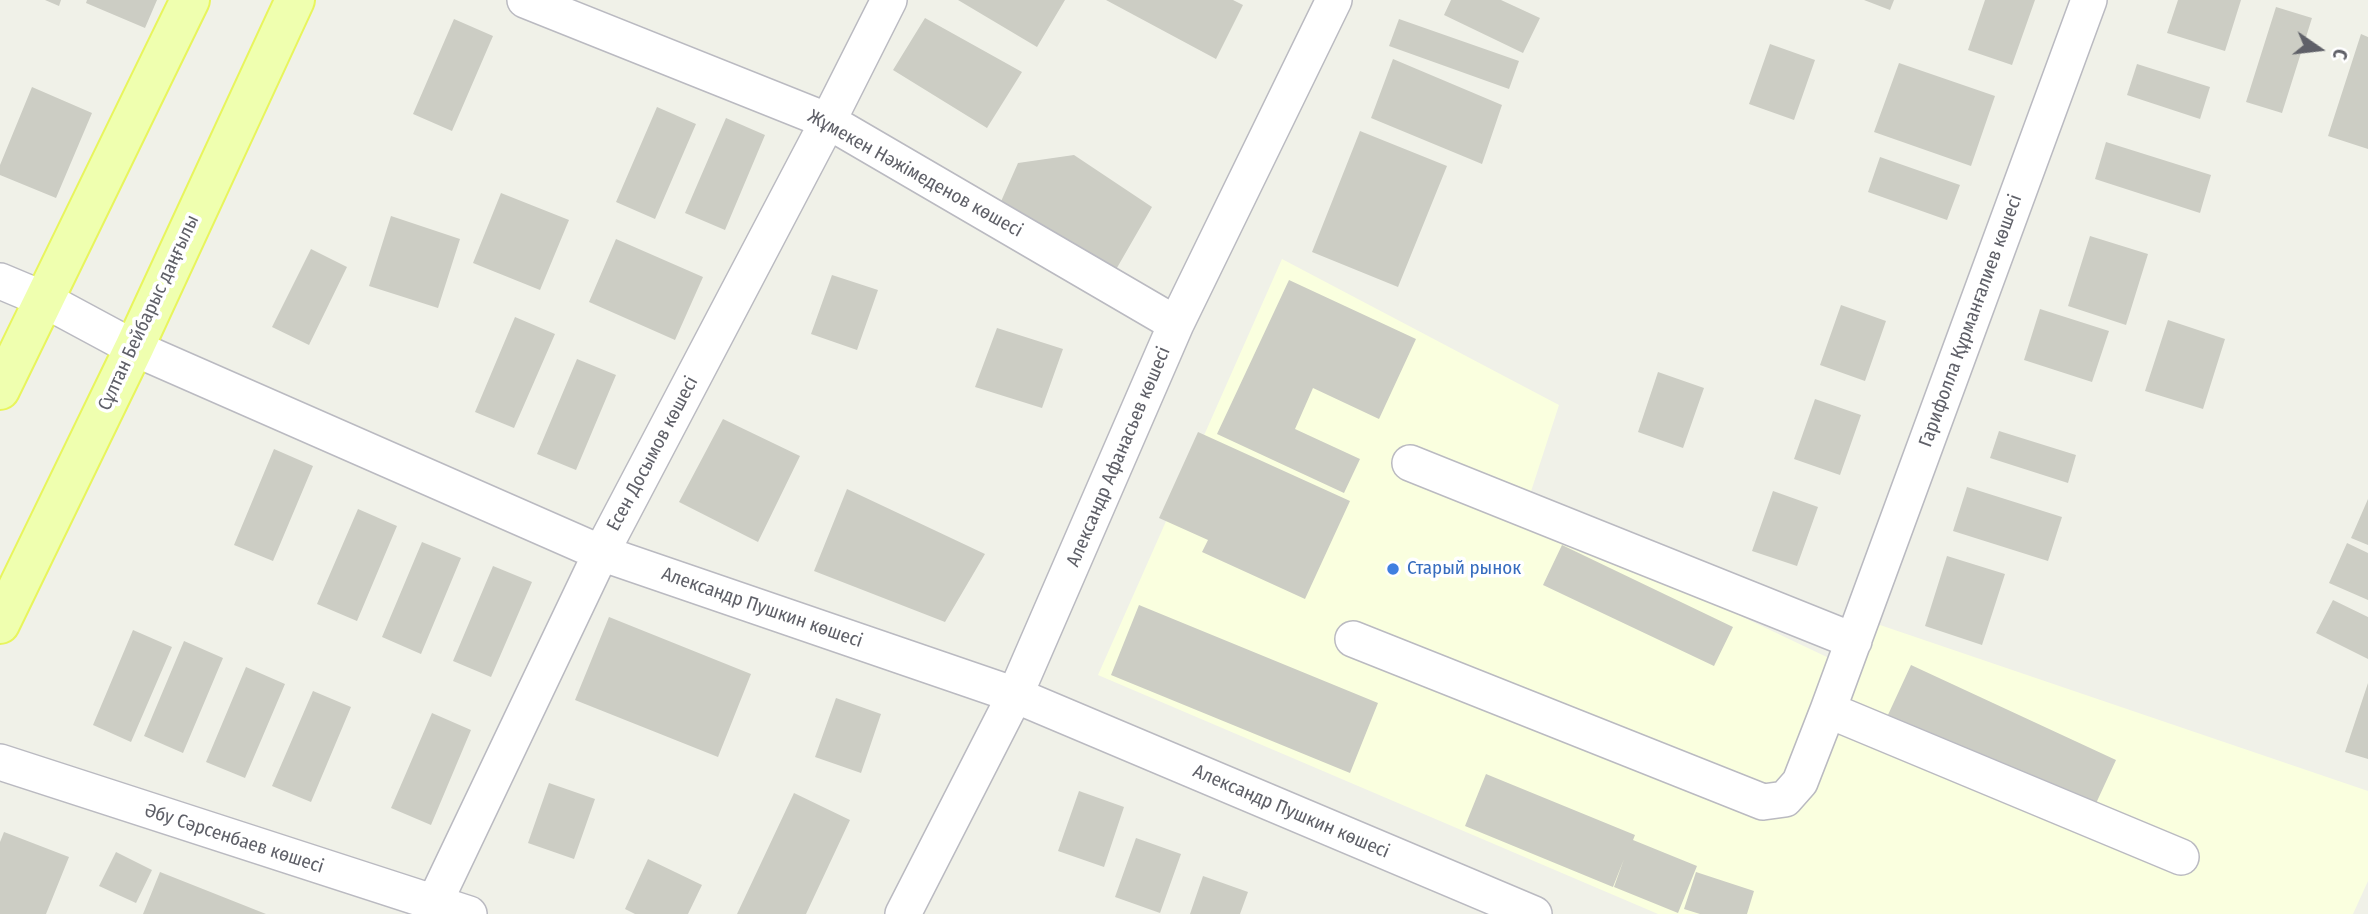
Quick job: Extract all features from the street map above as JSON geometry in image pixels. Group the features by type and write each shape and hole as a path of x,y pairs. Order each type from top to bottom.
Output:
{"main road":[{"path":"0,390 190,0"},
{"name":"Сұлтан Бейбарыс даңғылы","path":"0,624 134,348 295,0"}],"street":[{"name":"Жұмекен Нәжімеденов көшесі","path":"525,0 828,121 1176,324"},
{"name":"Есен Досымов көшесі","path":"432,909 601,553 889,0"},
{"name":"Александр Афанасьев көшесі","path":"904,914 1015,695 1176,324 1334,0"},
{"name":"Гарифолла Құрманғалиев көшесі","path":"1353,639 1763,802 1785,799 1800,782 1854,641 2089,0"},
{"name":"Александр Пушкин көшесі","path":"0,281 43,299 134,348 601,553 1015,695 1534,914"},
{"path":"1410,463 1854,641"},
{"path":"1828,709 2181,857"},
{"name":"Әбу Сәрсенбаев көшесі","path":"0,762 432,909 469,914"}],"shaded area":[{"name":"Старый рынок","path":"1282,259 1559,405 1524,513 1850,668 1880,625 2368,791 2368,881 2353,914 1658,914 1098,675"}],"building":[{"path":"45,0 61,0 59,6"},
{"path":"87,0 157,0 145,28 86,3"},
{"path":"958,0 1065,0 1037,47"},
{"path":"1106,0 1233,0 1243,5 1216,59"},
{"path":"1451,0 1501,0 1540,18 1523,53 1444,15"},
{"path":"1864,0 1894,0 1890,10"},
{"path":"1985,0 2035,0 2012,65 1968,50"},
{"path":"2178,0 2241,0 2225,51 2167,33"},
{"path":"2276,7 2312,18 2282,113 2246,102"},
{"path":"925,18 1022,72 987,128 893,70"},
{"path":"454,19 493,36 452,131 413,114"},
{"path":"1399,19 1519,61 1509,89 1389,46"},
{"path":"2361,34 2368,37 2368,149 2328,136"},
{"path":"1770,44 1815,60 1794,120 1749,104"},
{"path":"1393,59 1502,105 1482,164 1371,118"},
{"path":"1899,63 1995,96 1971,166 1874,132"},
{"path":"2137,64 2210,87 2200,119 2127,95"},
{"path":"32,87 92,113 56,198 0,175 0,165"},
{"path":"657,107 696,124 655,219 616,202"},
{"path":"726,118 765,135 725,230 685,213"},
{"path":"1360,131 1447,166 1398,287 1312,252"},
{"path":"2106,142 2211,175 2200,213 2095,179"},
{"path":"1074,155 1152,207 1114,273 999,206 1018,163"},
{"path":"1880,157 1960,185 1947,220 1868,192"},
{"path":"501,193 569,220 540,290 473,263"},
{"path":"391,216 460,239 438,308 369,286"},
{"path":"2090,236 2148,254 2126,325 2068,306"},
{"path":"616,239 703,277 675,340 589,302"},
{"path":"311,249 347,267 309,345 272,327"},
{"path":"832,275 878,290 857,350 811,334"},
{"path":"1289,280 1416,339 1379,419 1313,388 1295,429 1360,459 1344,493 1217,434"},
{"path":"1841,305 1886,321 1865,381 1820,365"},
{"path":"2040,309 2109,331 2092,382 2024,360"},
{"path":"515,317 555,334 514,428 475,412"},
{"path":"2168,320 2225,339 2203,409 2145,391"},
{"path":"997,328 1063,349 1042,408 975,387"},
{"path":"577,359 616,375 576,470 537,454"},
{"path":"1658,372 1704,388 1683,448 1638,432"},
{"path":"1815,399 1861,415 1840,475 1794,459"},
{"path":"723,419 800,456 758,542 679,502"},
{"path":"1999,431 2076,455 2068,483 1990,458"},
{"path":"1198,432 1350,501 1305,599 1202,552 1208,540 1159,518"},
{"path":"274,449 313,466 273,561 234,545"},
{"path":"1967,487 2062,517 2048,561 1953,531"},
{"path":"847,489 985,554 945,622 814,571"},
{"path":"1773,491 1818,507 1797,566 1752,551"},
{"path":"2368,499 2368,545 2351,538"},
{"path":"358,509 397,526 357,621 317,604"},
{"path":"422,542 461,558 421,654 382,637"},
{"path":"2347,543 2368,553 2368,600 2329,583"},
{"path":"1562,545 1733,627 1714,666 1543,585"},
{"path":"1947,556 2005,574 1982,645 1925,626"},
{"path":"493,566 532,582 491,677 453,661"},
{"path":"2333,600 2368,617 2368,659 2316,633"},
{"path":"1139,605 1378,703 1350,773 1111,675"},
{"path":"609,617 751,674 718,757 575,700"},
{"path":"133,630 172,647 131,742 93,725"},
{"path":"184,641 223,658 183,753 144,736"},
{"path":"1911,665 2116,760 2092,812 1887,717"},
{"path":"246,667 285,684 245,778 206,762"},
{"path":"2368,683 2368,759 2345,752"},
{"path":"313,691 351,707 311,802 272,786"},
{"path":"836,698 881,714 861,773 815,757"},
{"path":"432,713 471,730 431,825 391,808"},
{"path":"1486,774 1635,835 1633,840 1697,866 1678,913 1614,887 1624,859 1613,887 1465,826"},
{"path":"549,783 595,799 574,859 528,843"},
{"path":"1079,791 1124,807 1104,867 1058,851"},
{"path":"794,793 850,820 806,914 737,914"},
{"path":"4,832 69,857 46,914 0,914 0,842"},
{"path":"1136,838 1181,854 1160,913 1115,897"},
{"path":"116,852 152,870 136,903 99,886"},
{"path":"648,859 702,885 688,914 635,914 625,909"},
{"path":"160,872 266,914 143,914"},
{"path":"1696,872 1754,891 1747,914 1700,914 1684,909"},
{"path":"1203,876 1248,892 1240,914 1190,914"}],"place":[{"name":"Старый рынок","path":"1393,569"}]}
